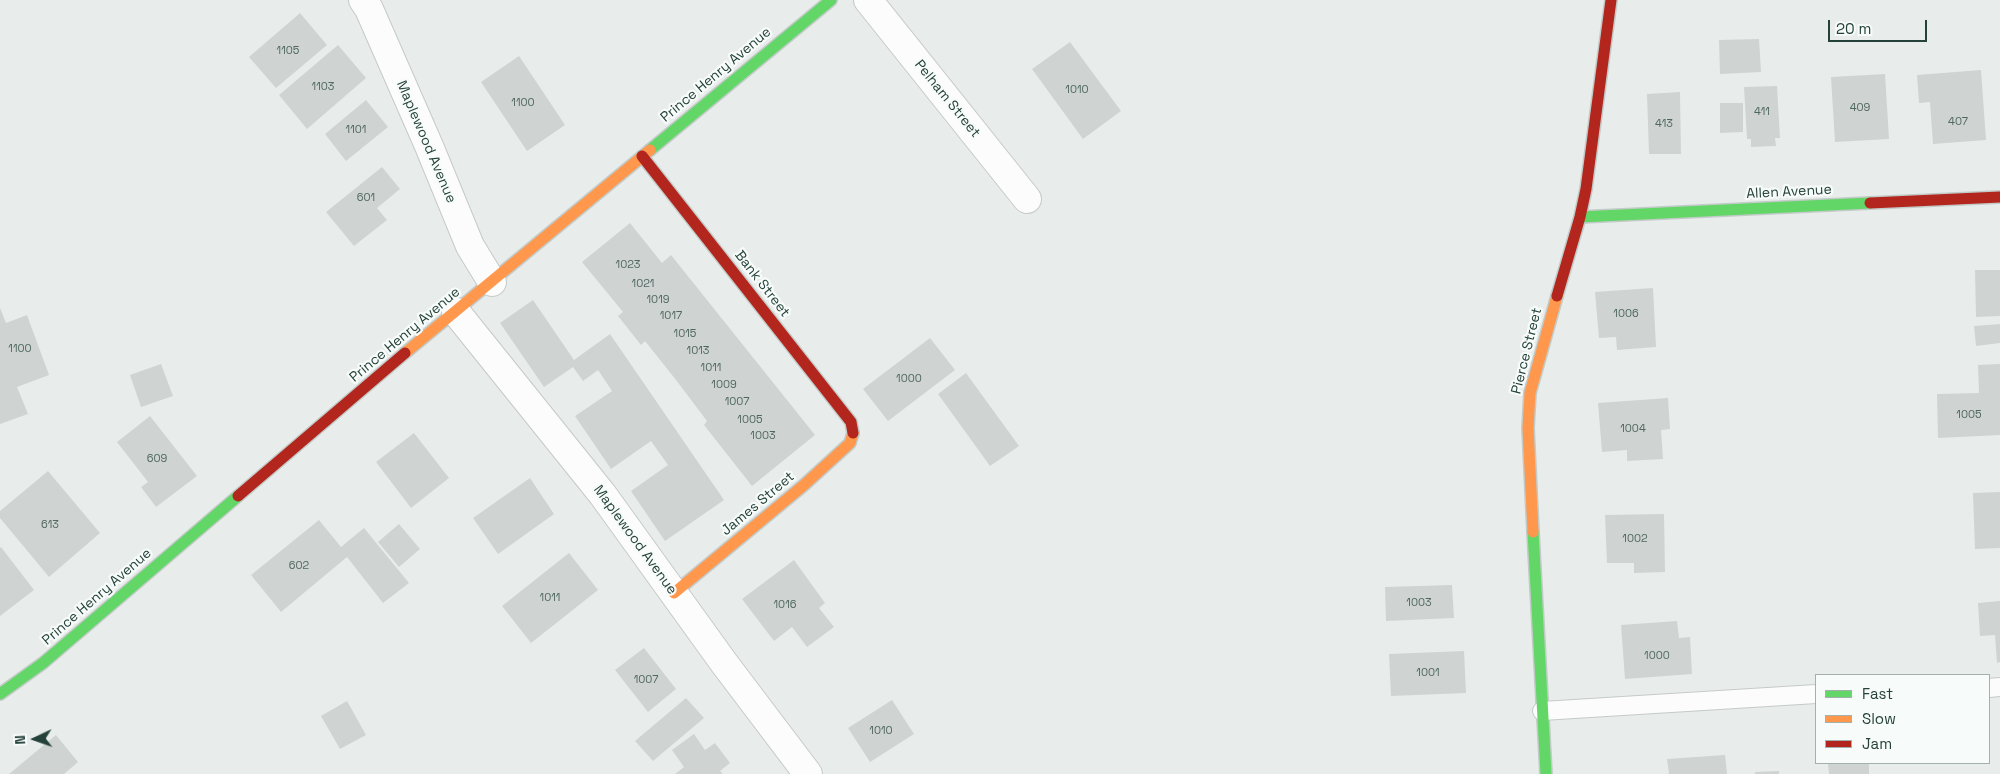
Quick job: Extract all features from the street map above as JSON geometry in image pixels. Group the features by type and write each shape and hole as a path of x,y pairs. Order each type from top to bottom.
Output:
{"street":[{"name":"Maplewood Avenue","path":"363,0 429,146 470,246 492,282"},
{"name":"Prince Henry Avenue","path":"0,694 43,663 456,312 831,0"},
{"name":"Pelham Street","path":"868,0 1027,199"},
{"name":"Pierce Street","path":"1546,774 1528,428 1530,393 1580,217 1586,189 1611,0"},
{"name":"Bank Street","path":"642,156 851,422 853,432"},
{"name":"Allen Avenue","path":"1580,217 2000,197"},
{"name":"Maplewood Avenue","path":"456,312 603,495 808,774"},
{"name":"James Street","path":"674,593 804,485 850,443 853,432"}],"lane":[{"path":"1542,711 1815,694"}],"building":[{"path":"300,13 327,45 276,88 249,57"},
{"path":"1759,39 1761,72 1720,74 1719,40"},
{"path":"1070,42 1121,111 1083,139 1032,69"},
{"path":"338,45 366,78 307,129 279,95"},
{"path":"519,56 565,125 527,151 481,82"},
{"path":"1981,70 1986,140 1933,144 1930,102 1919,103 1917,75"},
{"path":"1885,74 1889,139 1835,142 1831,77"},
{"path":"1777,86 1780,138 1775,138 1776,146 1751,147 1751,139 1747,139 1744,87"},
{"path":"1680,92 1681,154 1649,154 1647,94"},
{"path":"366,100 388,127 346,161 325,134"},
{"path":"1720,103 1743,103 1743,132 1720,133"},
{"path":"382,167 400,189 377,208 387,220 354,246 326,212"},
{"path":"630,223 662,263 671,255 815,435 752,486 704,425 707,421 676,380 645,341 641,345 618,316 623,312 582,262"},
{"path":"1975,270 2000,270 2000,316 1976,317"},
{"path":"1653,288 1656,347 1617,350 1616,337 1599,338 1595,292"},
{"path":"533,300 574,360 610,334 724,500 665,541 631,491 668,465 651,441 611,469 575,416 612,391 598,370 583,381 573,367 544,387 500,323"},
{"path":"0,308 6,323 27,315 49,375 17,387 28,414 0,424"},
{"path":"2000,324 2000,343 1976,346 1974,326"},
{"path":"930,338 955,370 888,421 863,389"},
{"path":"161,364 173,396 141,407 130,375"},
{"path":"2000,364 2000,435 1938,438 1937,394 1979,393 1978,365"},
{"path":"966,373 1019,446 990,466 938,394"},
{"path":"1668,398 1670,429 1661,430 1663,459 1627,461 1627,450 1602,452 1598,403"},
{"path":"150,416 197,476 156,507 141,487 148,482 117,442"},
{"path":"414,433 449,478 411,508 376,462"},
{"path":"48,471 100,533 49,577 0,518 0,511"},
{"path":"530,478 554,514 498,554 473,518"},
{"path":"2000,492 2000,548 1975,549 1973,493"},
{"path":"1664,514 1665,572 1634,573 1634,563 1607,563 1605,515"},
{"path":"319,520 341,547 364,528 409,583 383,603 347,557 281,612 251,575"},
{"path":"399,524 420,549 399,567 378,542"},
{"path":"0,548 34,590 0,616"},
{"path":"569,553 598,590 531,643 502,606"},
{"path":"794,560 825,603 819,608 834,627 807,647 792,627 774,641 742,599"},
{"path":"1452,585 1454,618 1386,621 1385,587"},
{"path":"2000,601 2000,662 1997,663 1995,635 1980,636 1978,603"},
{"path":"1677,621 1679,638 1690,637 1692,674 1625,679 1621,625"},
{"path":"644,648 676,689 648,712 615,670"},
{"path":"1464,651 1466,693 1391,696 1389,654"},
{"path":"686,698 704,718 653,761 635,741"},
{"path":"892,700 914,734 870,762 848,728"},
{"path":"347,701 366,735 340,749 321,716"},
{"path":"694,734 705,750 715,743 730,763 720,771 723,774 675,774 684,767 672,750"},
{"path":"56,735 78,762 64,774 9,774"},
{"path":"1725,755 1727,774 1669,774 1667,759"},
{"path":"1828,764 1869,764 1869,774 1829,774"},
{"path":"1779,771 1779,774 1755,774 1755,772"}],"traffic: fast":[{"path":"650,150 831,0"},
{"path":"1580,217 1870,203"},
{"path":"0,694 43,663 238,496"},
{"path":"1533,532 1546,774"}],"traffic: slow":[{"path":"405,353 650,150"},
{"path":"1533,532 1528,428 1530,393 1557,296"},
{"path":"674,593 804,485 850,443 853,433"}],"traffic: jam":[{"path":"1557,296 1580,217 1586,189 1611,0"},
{"path":"642,156 851,422 853,433"},
{"path":"1870,203 2000,197"},
{"path":"238,496 405,353"}]}
